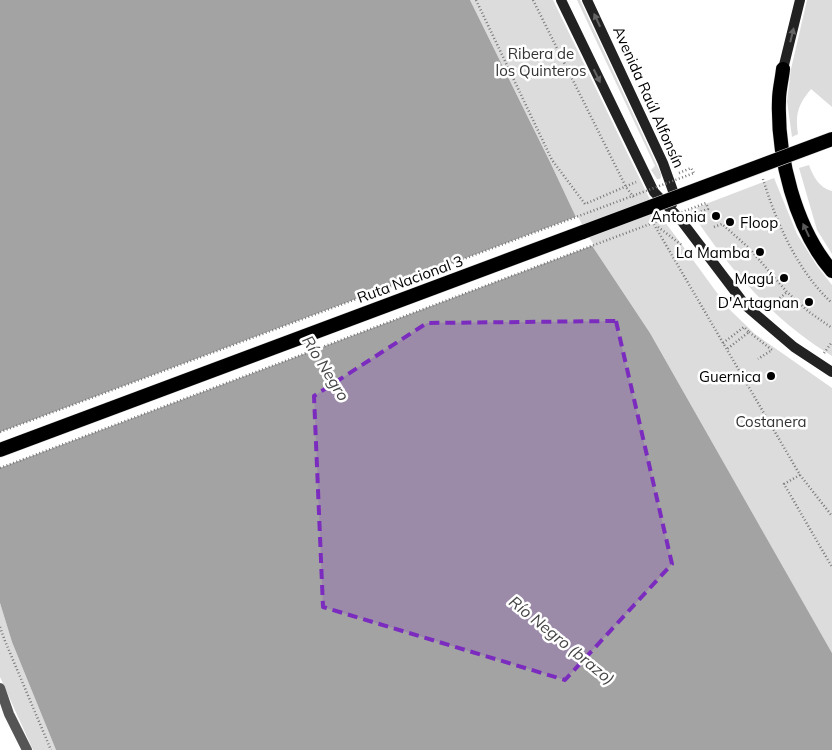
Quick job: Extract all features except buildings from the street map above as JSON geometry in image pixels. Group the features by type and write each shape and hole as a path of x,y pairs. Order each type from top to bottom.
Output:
{"highway":[{"path":"783,69 779,100 780,128 786,168 805,231 824,262 832,271"},
{"name":"Ruta Nacional 3","path":"0,450 832,138"}],"main road":[{"path":"561,0 654,192 680,219 746,306 794,347 832,372"},
{"name":"Avenida Raúl Alfonsín","path":"587,0 668,177 673,191 672,210"},
{"path":"783,69 800,0"}],"street":[{"path":"0,688 27,750"}],"path":[{"path":"476,0 552,160 585,204 647,177"},
{"path":"533,0 626,187 636,200"},
{"path":"0,432 694,173 692,168 668,177"},
{"path":"763,177 787,240 802,265 832,303"},
{"path":"0,468 706,204 708,209 680,219"},
{"path":"652,220 800,475 832,516"},
{"path":"714,227 722,224 749,248 787,292 809,312 832,328"},
{"path":"657,226 683,246"},
{"path":"768,307 787,292"},
{"path":"723,342 744,327 772,350 758,359"},
{"path":"727,349 749,332"},
{"path":"800,475 784,484 832,567"},
{"path":"0,627 4,641 51,750"}],"highlighted area":[{"path":"616,321 672,564 565,680 323,607 314,396 427,323"}],"green space":[{"name":"Costanera","path":"470,0 553,0 653,206 728,308 755,334 832,388 832,653 650,333 583,232"},
{"path":"577,0 580,0 661,174 660,179 657,179 651,170 655,166"},
{"path":"807,0 832,0 832,107 811,89 798,110 798,134 792,137 787,101 791,69"},
{"path":"809,165 820,184 832,191 832,254 817,230 799,168"},
{"path":"774,178 797,234 817,266 832,285 832,356 808,340 768,307 726,260 690,210"},
{"path":"0,603 12,642 56,750 33,750 0,677"}],"water":[{"path":"0,0 470,0 583,232 650,333 832,653 832,750 56,750 12,642 0,603"}],"pier":[{"path":"578,216 594,245 0,468 0,432"}],"place":[{"name":"Antonia","path":"716,216"},
{"name":"Floop","path":"730,222"},
{"name":"La Mamba","path":"760,252"},
{"name":"Magú","path":"784,278"},
{"name":"D'Artagnan","path":"809,302"},
{"name":"Guernica","path":"771,376"}],"park label":[{"name":"Ribera de los Quinteros","path":"541,62"}],"water label":[{"name":"Río Negro","path":"326,368"},
{"name":"Río Negro (brazo)","path":"562,640"}]}
